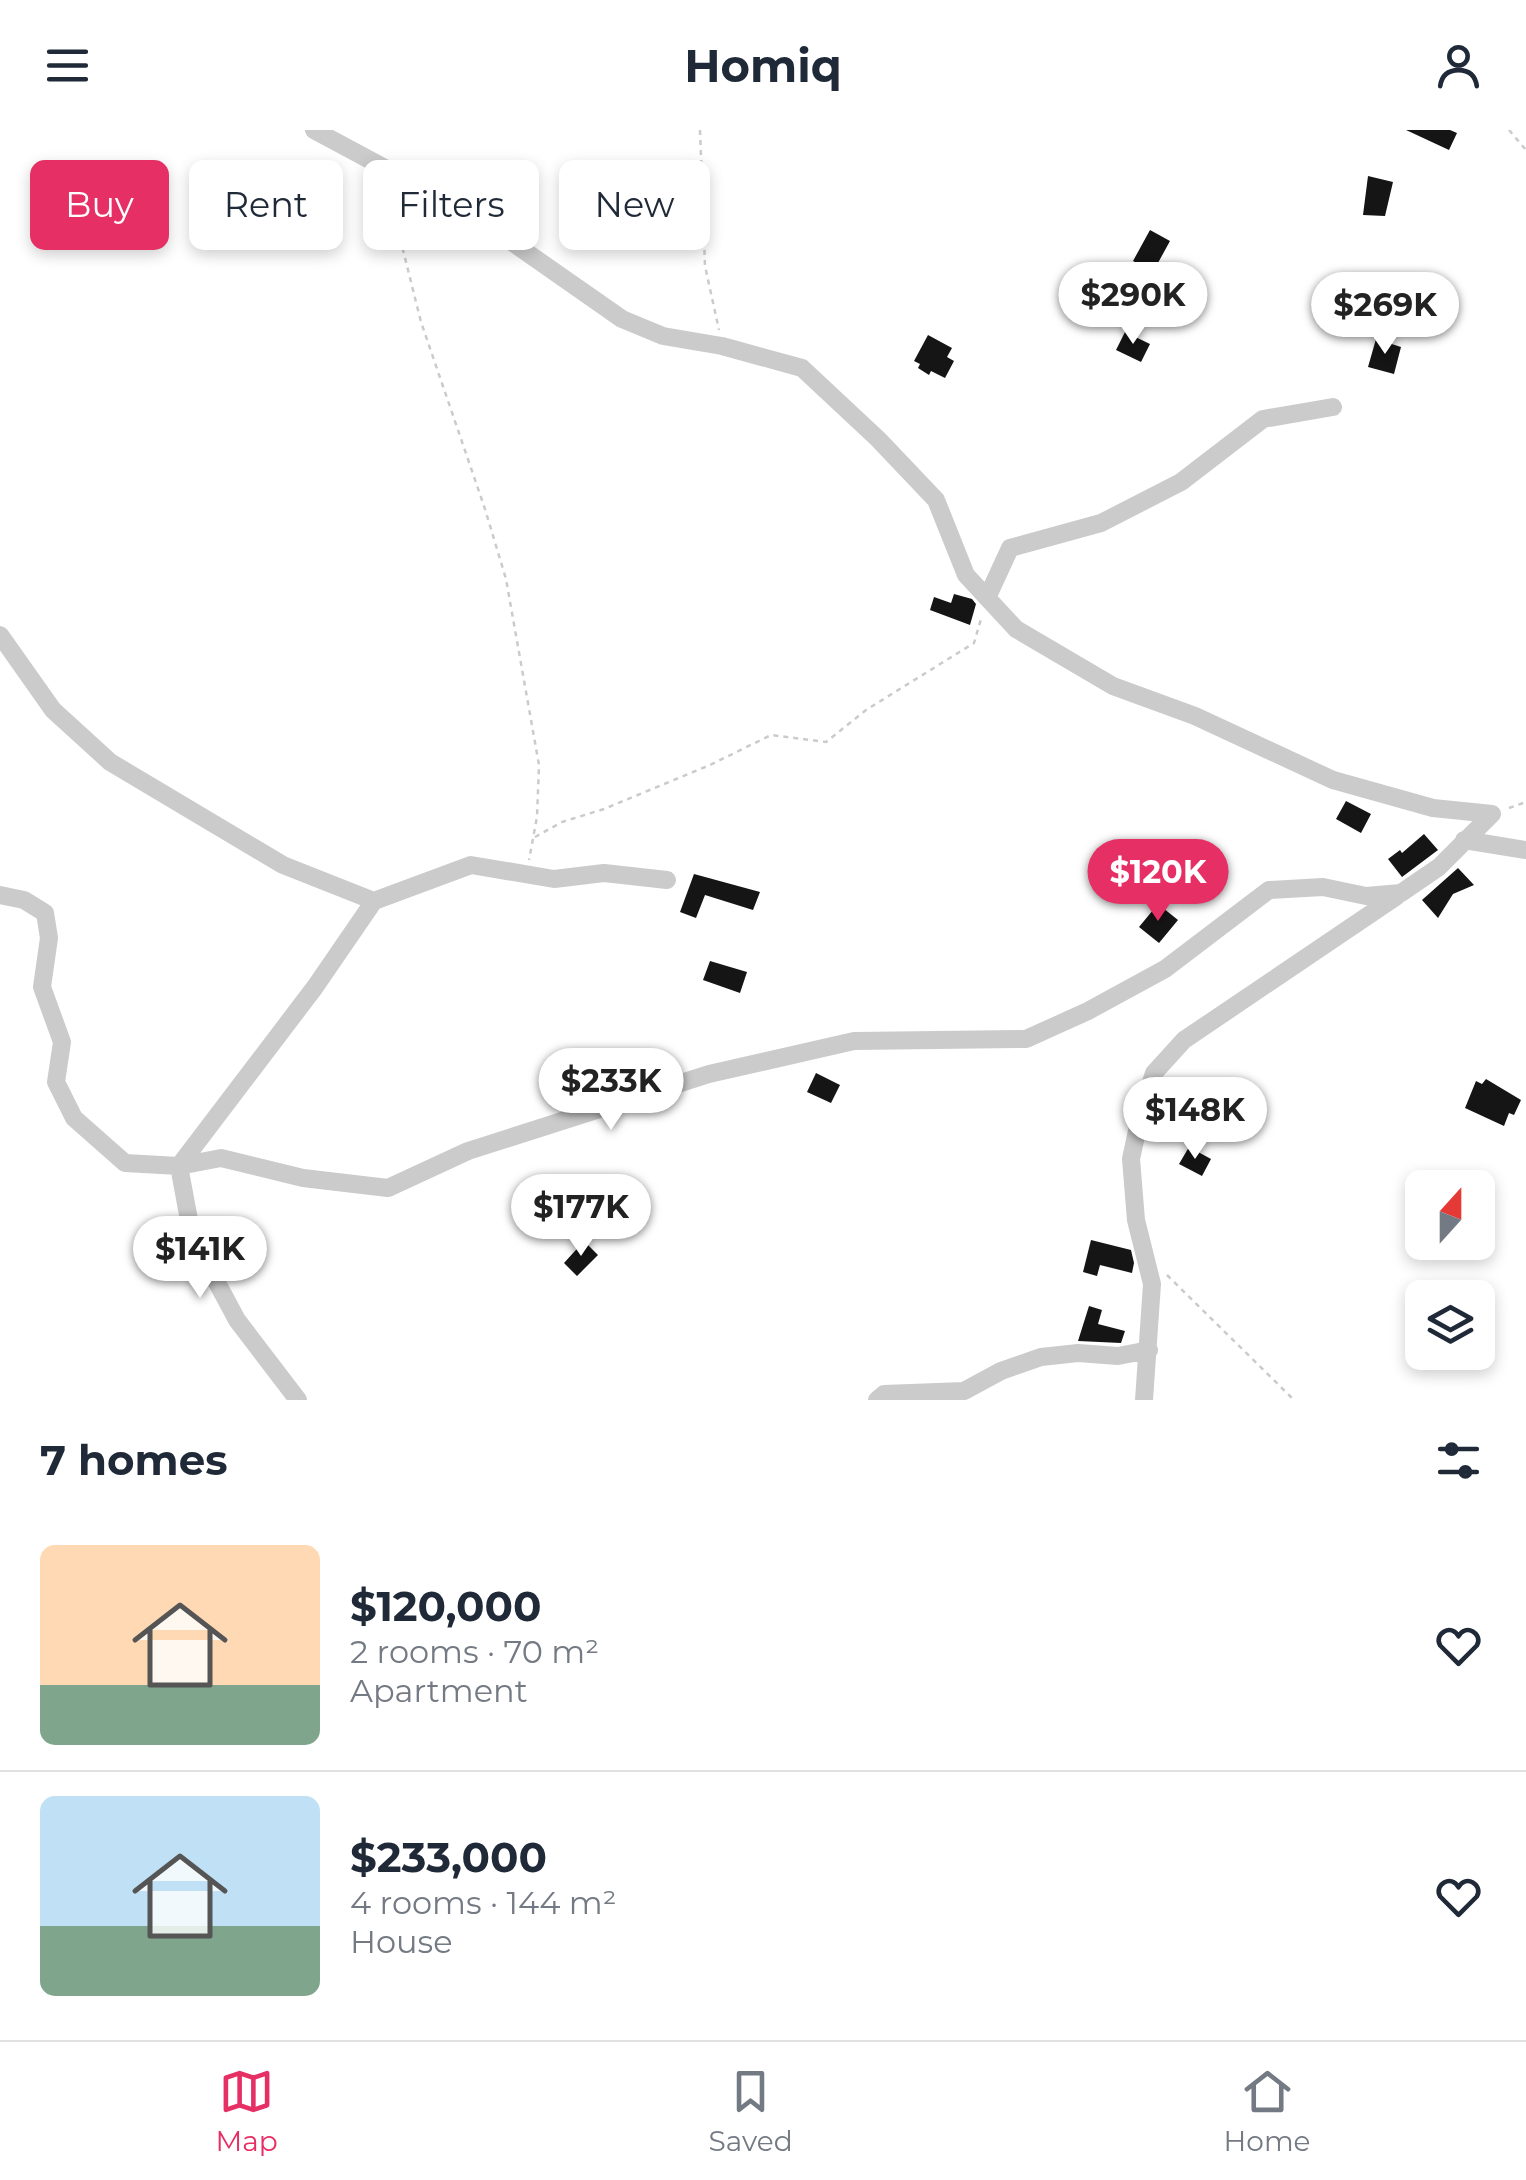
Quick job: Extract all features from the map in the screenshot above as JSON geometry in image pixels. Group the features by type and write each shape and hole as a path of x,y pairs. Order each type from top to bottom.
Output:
{"street":[{"path":"314,130 367,160"},
{"path":"523,250 622,319 663,336 722,346 802,368 936,500 966,575 1016,629 1113,686 1195,716 1333,780 1432,808 1492,814"},
{"path":"987,598 1010,548 1101,523 1181,482 1262,419 1332,407"},
{"path":"0,634 53,710 110,762 284,865 374,901"},
{"path":"1144,1400 1152,1284 1136,1220 1132,1159 1154,1073 1184,1040 1439,867 1492,814"},
{"path":"1464,840 1526,850"},
{"path":"298,1400 237,1320 192,1236 179,1166 374,901 471,865 554,879 604,873 667,880"},
{"path":"0,895 24,900 45,913 49,938 42,987 62,1042 56,1082 74,1118 125,1163 179,1166 221,1158 303,1178 388,1188 468,1150 608,1109 709,1074 854,1041 1026,1039 1088,1011 1164,969 1268,890 1323,887 1366,896 1401,893"},
{"path":"877,1400 884,1394 964,1391 1001,1371 1041,1357 1078,1352 1118,1356 1148,1350"}],"path":[{"path":"700,130 705,266 722,346"},
{"path":"1509,130 1526,150"},
{"path":"403,250 421,322 506,578 539,765 526,875"},
{"path":"533,838 562,822 710,765 771,735 826,742 866,710 974,644 987,598"},
{"path":"1492,814 1526,802"},
{"path":"1165,1273 1294,1400"}],"building":[{"path":"1406,130 1450,130 1457,133 1449,150"},
{"path":"1368,176 1393,182 1385,216 1363,215"},
{"path":"1150,230 1170,241 1153,272 1133,261"},
{"path":"1125,332 1150,344 1141,362 1116,350"},
{"path":"928,335 952,348 947,357 954,361 945,378 931,371 929,375 914,361"},
{"path":"1376,339 1401,347 1394,374 1368,367"},
{"path":"954,594 976,604 970,625 930,610 934,597 951,603"},
{"path":"1346,801 1371,814 1361,833 1336,819"},
{"path":"1424,834 1438,850 1402,877 1388,859 1400,850 1402,853"},
{"path":"1458,868 1474,885 1453,894 1438,918 1422,900"},
{"path":"694,874 760,892 753,910 705,895 696,918 680,912"},
{"path":"1158,904 1178,920 1159,943 1139,927"},
{"path":"710,961 747,972 740,993 703,980"},
{"path":"816,1073 840,1085 831,1103 807,1092"},
{"path":"1486,1079 1521,1100 1504,1126 1465,1108 1476,1081 1482,1084"},
{"path":"1189,1147 1211,1159 1202,1176 1179,1164"},
{"path":"1091,1240 1131,1250 1132,1273 1100,1265 1097,1276 1083,1272"},
{"path":"584,1241 598,1255 577,1276 564,1263"},
{"path":"1089,1306 1102,1310 1098,1324 1125,1331 1121,1343 1078,1341"}]}
